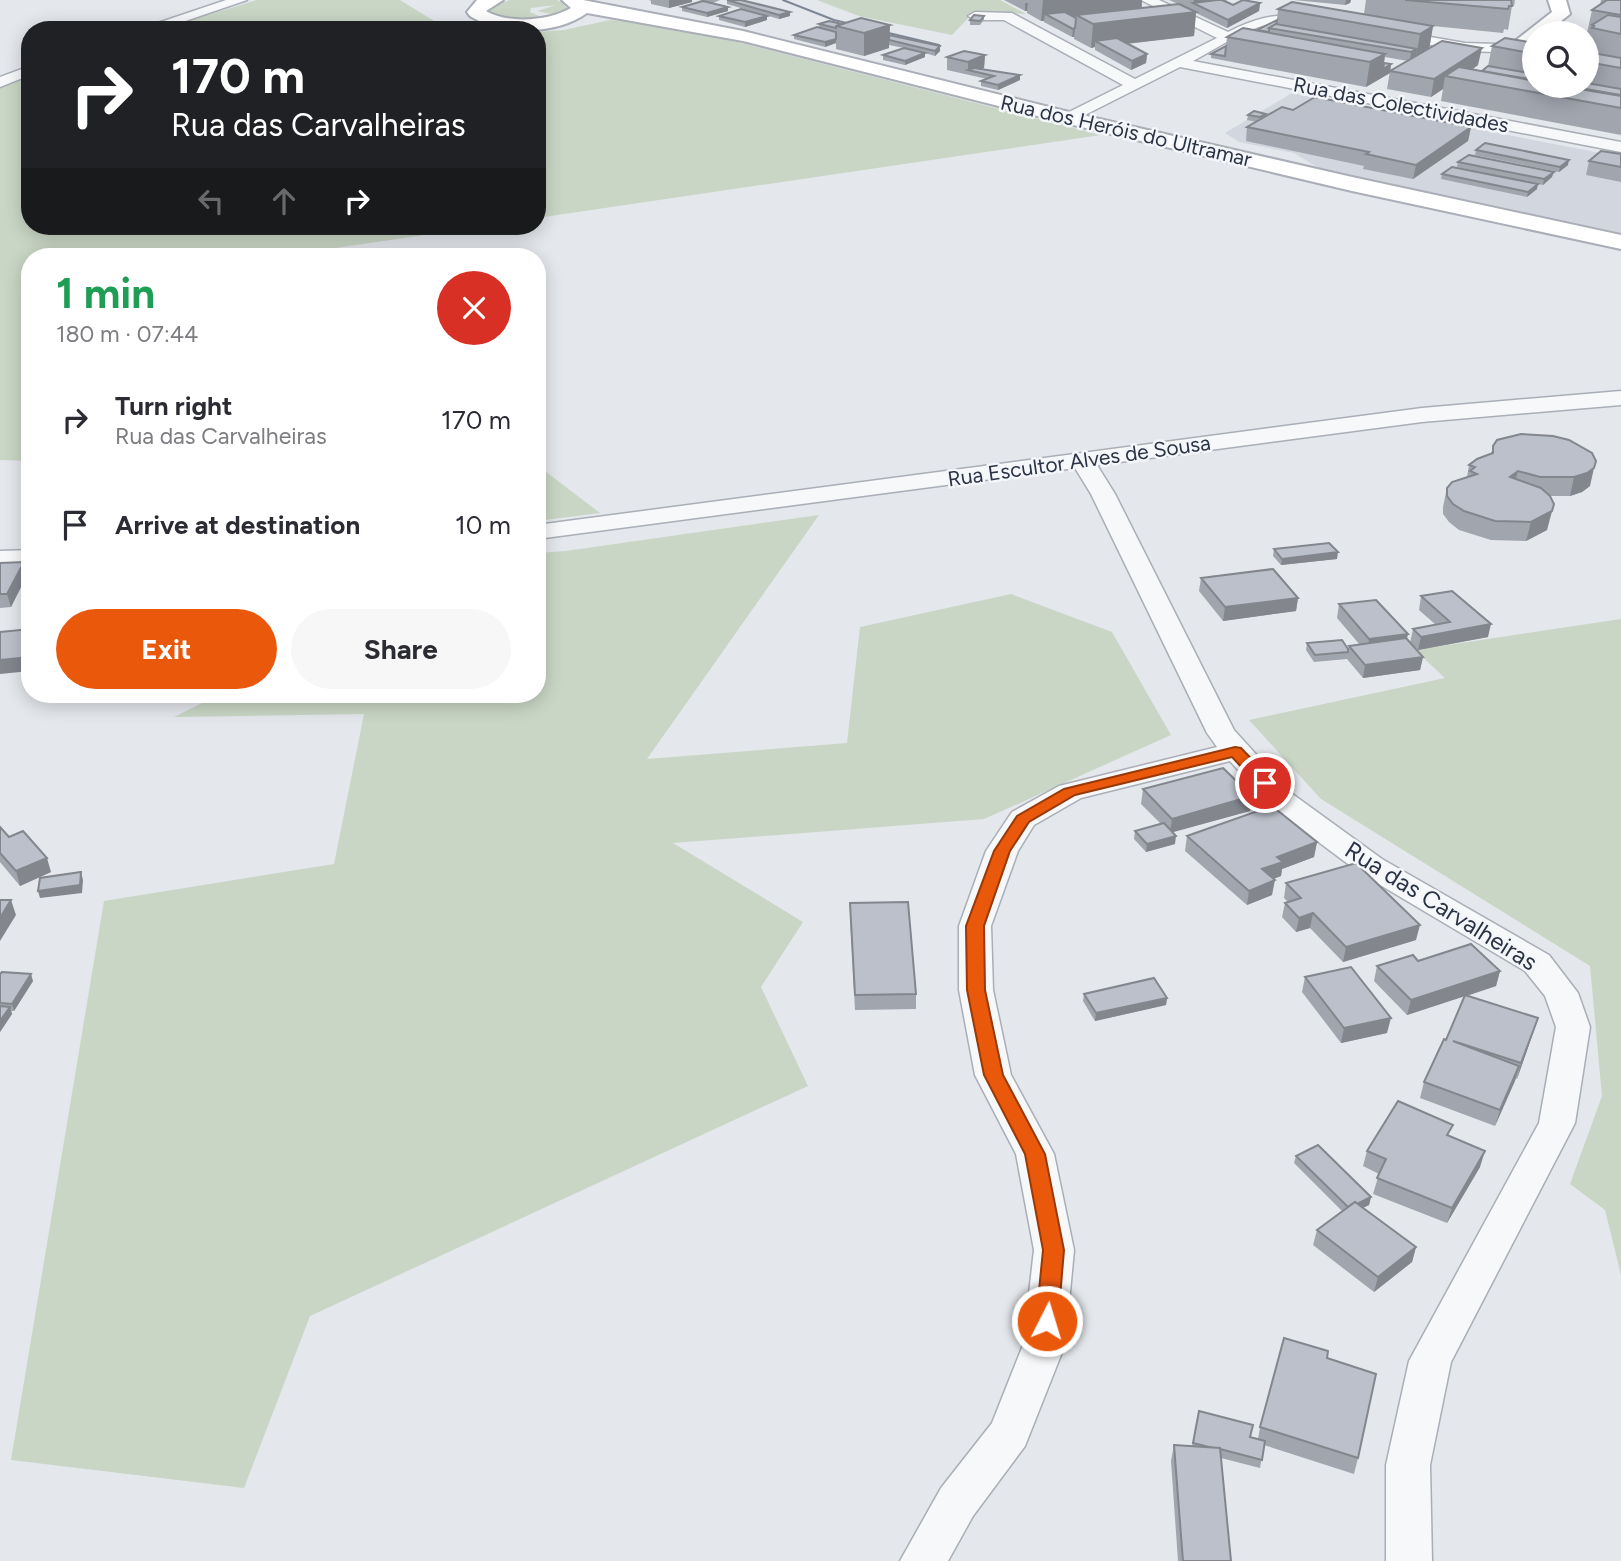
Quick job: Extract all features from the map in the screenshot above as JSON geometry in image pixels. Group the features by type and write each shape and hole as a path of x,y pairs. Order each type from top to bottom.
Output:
{"main road":[{"path":"469,4 494,0"},
{"path":"1551,21 1561,14 1557,0"},
{"name":"Rua dos Heróis do Ultramar","path":"469,4 480,16 499,21"},
{"name":"Rua dos Heróis do Ultramar","path":"541,21 575,5 743,36 1069,118 1352,184 1621,242"}],"street":[{"path":"173,21 240,0"},
{"path":"1148,0 1227,37"},
{"path":"975,16 1007,16 1135,85"},
{"path":"1069,118 1261,21 1282,18 1332,24"},
{"path":"1372,31 1465,47 1522,50"},
{"name":"Rua das Colectividades","path":"1180,63 1621,147"},
{"path":"0,82 21,74"},
{"name":"Rua Escultor Alves de Sousa","path":"546,531 1422,415 1621,398"},
{"name":"Rua das Carvalheiras","path":"1083,461 1103,494 1220,733 1235,751 1280,799 1371,866 1538,962 1561,993 1573,1027 1557,1123 1430,1361 1408,1465 1409,1561"},
{"path":"0,558 21,558"},
{"path":"923,1561 957,1502 1010,1433 1044,1345 1054,1250 1035,1154 993,1075 976,990 975,926 1002,851 1023,819 1070,792 1235,751"}],"shaded area":[{"path":"1292,93 1621,157 1621,236 1327,173 1294,153 1239,142 1225,133"}],"green space":[{"path":"257,0 400,0 434,21 188,21"},
{"path":"510,0 556,0 573,5 564,6 571,9 556,15 537,11 556,5 531,8 530,12 546,19 508,19 487,11 491,6"},
{"path":"817,0 1000,0 1026,14 975,11 952,35 859,16"},
{"path":"610,20 671,25 1101,135 546,217 546,31"},
{"path":"21,80 21,235 424,235 336,248 21,248 21,461 0,460 0,88"},
{"path":"546,472 600,513 546,520"},
{"path":"819,515 647,759 847,743 860,627 1011,594 1112,632 1171,735 984,819 673,843 803,922 761,987 808,1086 310,1316 244,1488 11,1460 104,901 334,864 364,714 174,717 202,703 546,703 546,552"},
{"path":"1621,619 1621,1275 1605,1210 1570,1184 1602,1096 1590,966 1321,799 1249,720 1445,678 1415,650"}],"building":[{"path":"727,0 741,0 790,12 779,15"},
{"path":"1222,0 1233,5 1243,0 1260,3 1228,20 1193,3"},
{"path":"1405,0 1511,0 1512,6 1508,9"},
{"path":"1607,0 1621,0 1621,15 1592,10"},
{"path":"703,1 728,7 707,13 682,7"},
{"path":"1292,2 1433,26 1420,34 1278,9"},
{"path":"1179,4 1196,12 1093,24 1076,15"},
{"path":"741,9 767,16 745,22 719,16"},
{"path":"1065,12 1076,18 1075,28 1045,14"},
{"path":"974,15 984,16 980,21 970,20"},
{"path":"1608,15 1621,17 1621,34 1599,29 1598,21"},
{"path":"861,18 890,25 864,33 836,26"},
{"path":"1277,20 1276,24 1269,28 1269,32 1257,30"},
{"path":"829,21 842,24 836,28 819,24"},
{"path":"1276,24 1417,49 1411,52 1269,28"},
{"path":"817,27 836,32 836,39 825,42 794,35"},
{"path":"1243,28 1385,54 1370,62 1227,37"},
{"path":"889,35 940,46 935,51 889,40"},
{"path":"1117,38 1147,54 1132,61 1095,41"},
{"path":"1505,38 1522,41 1522,52 1492,46"},
{"path":"1442,41 1482,48 1434,79 1390,71"},
{"path":"1226,46 1225,56 1211,54"},
{"path":"904,48 925,53 905,61 883,55"},
{"path":"964,51 985,55 968,62 947,57"},
{"path":"1599,54 1621,58 1621,68 1599,64"},
{"path":"1488,66 1522,72 1522,78 1482,71"},
{"path":"1459,67 1522,79 1522,90 1445,76"},
{"path":"974,68 1020,75 998,85 981,81 994,76 968,70"},
{"path":"1599,85 1621,89 1621,95 1599,91"},
{"path":"1599,92 1621,96 1621,108 1566,98 1599,98"},
{"path":"1315,97 1471,127 1416,165 1366,154 1369,152 1247,127 1282,107 1293,110"},
{"path":"1254,111 1266,114 1260,117 1248,115"},
{"path":"1485,143 1569,160 1560,167 1476,150"},
{"path":"1601,151 1621,154 1621,167 1589,161"},
{"path":"1469,155 1554,172 1544,179 1458,162"},
{"path":"1452,167 1538,184 1528,192 1442,174"},
{"path":"1521,434 1569,440 1592,453 1596,461 1594,468 1574,477 1540,477 1518,471 1510,477 1541,488 1554,504 1552,511 1531,522 1495,521 1464,511 1453,504 1447,496 1447,488 1452,482 1477,474 1470,471 1475,467 1469,465 1493,453 1497,440"},
{"path":"1329,543 1338,552 1282,559 1274,549"},
{"path":"21,562 21,568 7,594 0,594 0,563"},
{"path":"1273,569 1298,598 1225,607 1201,578"},
{"path":"1452,591 1491,624 1421,637 1413,629 1450,622 1421,596"},
{"path":"1376,600 1408,634 1369,639 1339,604"},
{"path":"21,630 21,658 0,660 0,632"},
{"path":"1406,638 1423,657 1365,665 1349,646"},
{"path":"1342,640 1348,652 1315,655 1307,643"},
{"path":"1223,768 1252,796 1172,819 1143,789"},
{"path":"1272,806 1317,842 1277,857 1283,862 1262,869 1275,880 1249,891 1187,836"},
{"path":"1164,823 1176,836 1147,844 1135,831"},
{"path":"0,827 9,837 23,831 47,858 16,871 0,853"},
{"path":"1356,863 1420,925 1346,947 1313,913 1299,918 1285,903 1301,898 1286,883"},
{"path":"81,872 80,885 38,891 40,878"},
{"path":"0,900 11,900 0,918"},
{"path":"908,902 916,994 855,995 850,903"},
{"path":"1471,944 1500,971 1411,1000 1377,966 1413,955 1418,961"},
{"path":"1351,967 1391,1018 1344,1028 1305,977"},
{"path":"2,972 31,974 12,1004 0,1003"},
{"path":"1154,978 1167,998 1096,1013 1084,994"},
{"path":"1465,995 1538,1018 1521,1063 1453,1041 1519,1066 1500,1110 1424,1082"},
{"path":"0,1006 10,1007 0,1021"},
{"path":"1398,1101 1453,1125 1447,1135 1485,1151 1452,1208 1377,1178 1386,1159 1367,1151"},
{"path":"1318,1145 1371,1197 1348,1207 1296,1156"},
{"path":"1355,1202 1416,1247 1378,1277 1317,1230"},
{"path":"1284,1338 1328,1351 1327,1358 1376,1374 1358,1458 1260,1427"},
{"path":"1199,1411 1253,1425 1250,1437 1265,1441 1262,1460 1193,1443"},
{"path":"1174,1445 1220,1448 1231,1561 1183,1561"}],"tram line":[{"path":"783,0 834,20 939,45"}],"route":[{"path":"1047,1321 1054,1250 1035,1154 993,1075 976,990 975,926 1002,851 1023,819 1070,792 1141,773 1235,751 1265,783"}]}
